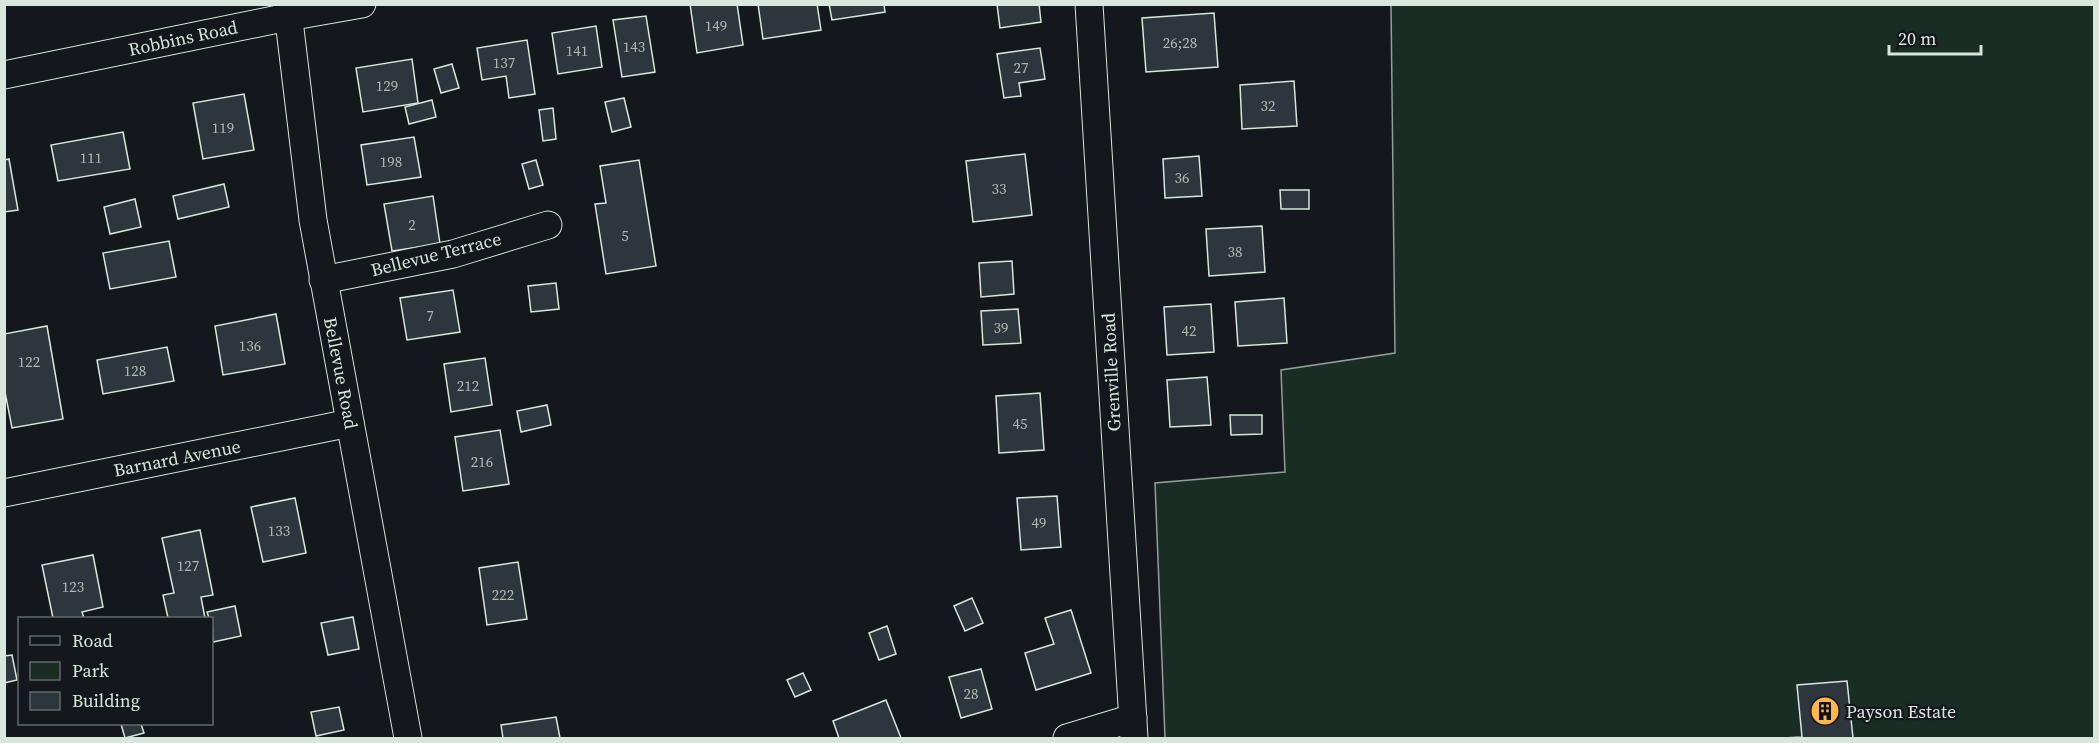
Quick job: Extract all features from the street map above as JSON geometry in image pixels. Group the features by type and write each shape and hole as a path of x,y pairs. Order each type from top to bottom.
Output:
{"street":[{"name":"Robbins Road","path":"4,75 288,11 362,4"},
{"name":"Grenville Road","path":"1089,4 1133,728"},
{"name":"Bellevue Road","path":"288,11 313,220 408,738"},
{"name":"Bellevue Terrace","path":"323,280 453,254 548,225"},
{"name":"Barnard Avenue","path":"4,493 350,423"},
{"path":"1067,738 1133,728"}],"green space":[{"path":"1391,5 2094,5 2094,738 1165,738 1155,483 1285,472 1281,370 1395,353"}],"building":[{"path":"690,4 737,4 743,45 697,53"},
{"path":"758,4 817,4 821,30 763,39"},
{"path":"829,4 884,4 885,12 832,20"},
{"path":"997,4 1039,4 1041,22 1000,28"},
{"path":"1214,13 1218,67 1146,72 1142,18"},
{"path":"646,16 655,72 622,77 613,20"},
{"path":"596,26 602,67 558,74 552,33"},
{"path":"527,40 535,94 509,98 506,76 482,80 477,48"},
{"path":"1040,48 1045,79 1019,83 1021,96 1004,98 997,54"},
{"path":"412,59 418,103 363,112 356,68"},
{"path":"452,64 459,88 441,93 434,69"},
{"path":"1294,81 1297,126 1242,129 1240,85"},
{"path":"244,94 254,150 203,159 193,103"},
{"path":"624,98 631,127 612,132 605,102"},
{"path":"432,100 436,117 409,124 405,107"},
{"path":"553,108 556,139 543,141 539,110"},
{"path":"123,132 130,169 58,181 51,145"},
{"path":"414,137 421,177 367,185 361,145"},
{"path":"1025,154 1032,215 973,222 966,161"},
{"path":"1199,156 1202,196 1165,198 1163,159"},
{"path":"9,159 18,210 4,212 4,160"},
{"path":"536,160 543,185 529,189 522,164"},
{"path":"639,160 656,266 606,274 595,204 606,203 600,166"},
{"path":"224,184 229,207 178,219 173,196"},
{"path":"1280,190 1309,190 1309,209 1281,209"},
{"path":"433,196 440,244 392,251 384,204"},
{"path":"135,199 141,227 110,234 104,207"},
{"path":"1262,226 1265,272 1209,276 1206,229"},
{"path":"169,241 176,277 110,289 103,253"},
{"path":"1012,261 1014,294 981,297 979,263"},
{"path":"556,283 559,309 531,312 528,286"},
{"path":"453,290 460,332 407,340 400,298"},
{"path":"1284,298 1287,343 1238,346 1235,302"},
{"path":"1211,304 1214,352 1167,355 1164,307"},
{"path":"1018,309 1021,343 983,345 981,311"},
{"path":"276,314 285,364 223,375 215,326"},
{"path":"47,326 63,419 12,428 4,387 4,334"},
{"path":"167,347 174,381 103,394 97,360"},
{"path":"485,358 492,405 451,412 444,364"},
{"path":"1207,377 1211,425 1170,427 1167,380"},
{"path":"1040,393 1044,450 999,453 996,396"},
{"path":"547,405 551,425 521,432 517,411"},
{"path":"1230,415 1262,415 1262,434 1231,435"},
{"path":"500,430 509,484 463,491 455,437"},
{"path":"1057,496 1061,547 1021,550 1017,498"},
{"path":"295,498 306,553 263,562 251,507"},
{"path":"200,530 213,595 201,597 205,617 168,617 163,595 174,593 162,538"},
{"path":"93,555 103,607 82,612 84,617 53,617 42,565"},
{"path":"518,562 527,619 487,625 479,568"},
{"path":"972,598 983,623 965,631 954,606"},
{"path":"235,606 241,636 213,642 213,617 209,617 207,612"},
{"path":"1071,610 1091,673 1036,690 1025,653 1054,644 1045,618"},
{"path":"353,617 359,649 328,655 321,623"},
{"path":"887,626 896,654 879,660 869,633"},
{"path":"12,655 17,680 4,683 4,656"},
{"path":"981,669 992,709 961,718 949,677"},
{"path":"803,673 811,690 795,697 787,680"},
{"name":"Payson Estate","path":"1847,681 1853,738 1783,738 1802,737 1797,685"},
{"path":"886,700 901,738 839,738 833,721"},
{"path":"339,707 344,730 316,736 311,712"},
{"path":"556,717 560,738 503,738 501,725"},
{"path":"121,725 141,725 144,733 125,738"}],"place":[{"name":"Payson Estate","path":"1825,711"}]}
